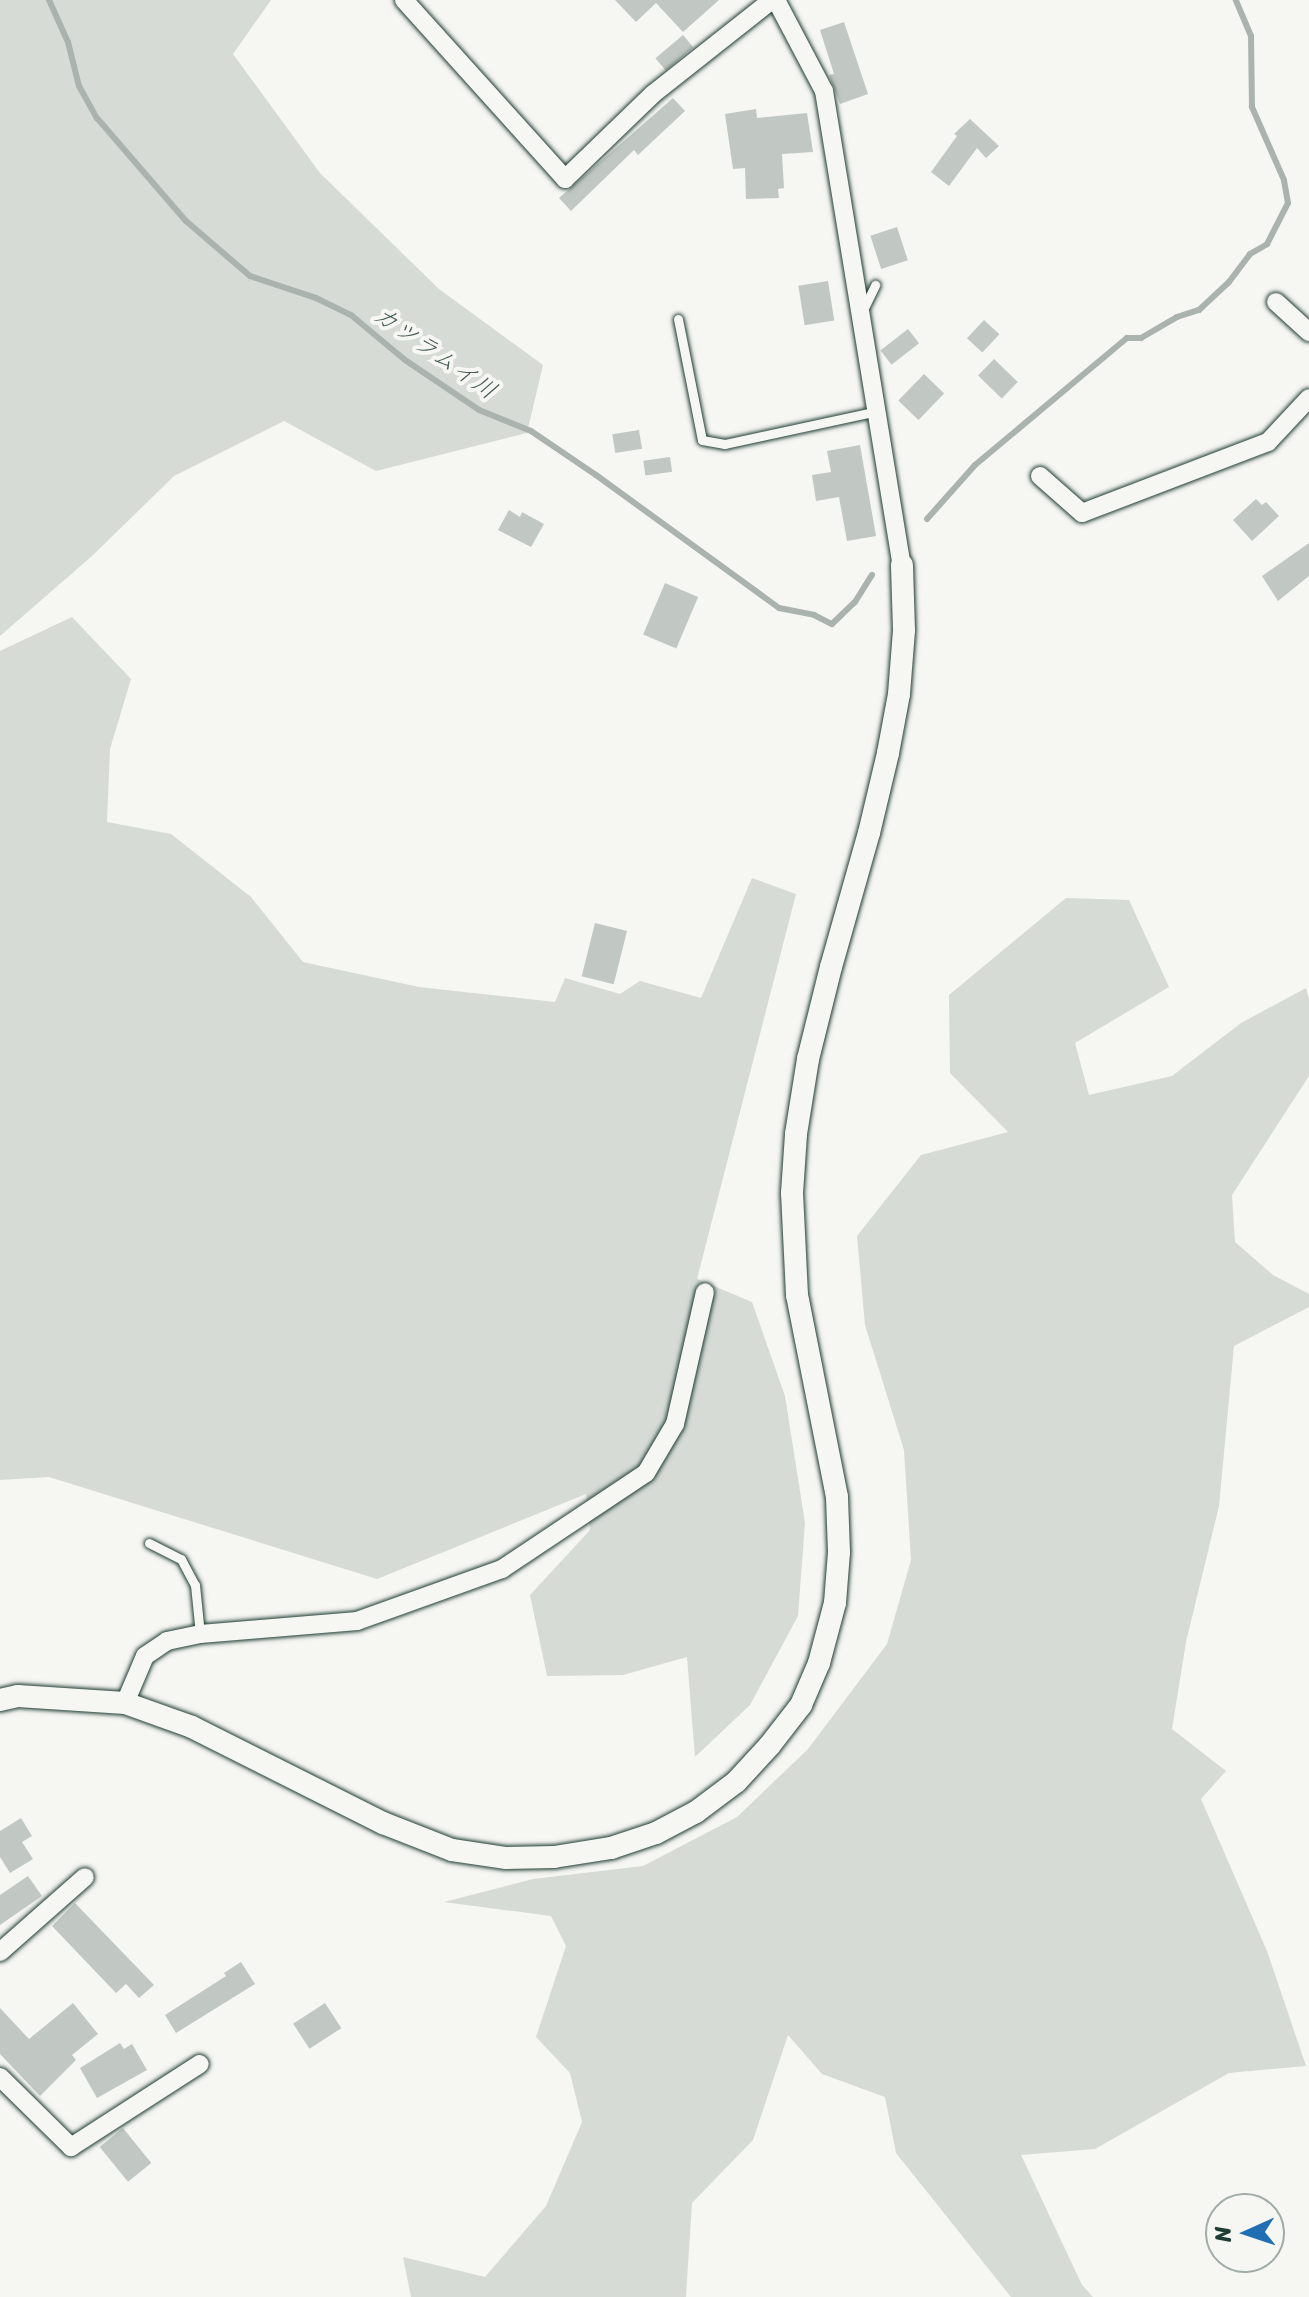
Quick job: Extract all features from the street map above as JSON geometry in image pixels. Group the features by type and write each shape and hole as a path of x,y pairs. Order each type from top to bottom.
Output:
{"street":[{"path":"0,1700 18,1696 125,1703 192,1727 383,1823 452,1850 506,1858 554,1857 611,1848 656,1833 696,1812 736,1782 801,1705 819,1663 835,1603 839,1552 837,1497 797,1295 792,1193 796,1134 808,1059 869,833 899,694 904,630 902,565 824,91 774,0 653,94 565,179 404,0"},
{"path":"1276,302 1309,332"},
{"path":"1040,476 1082,513 1268,442 1309,398"},
{"path":"125,1703 145,1656 167,1641 200,1634 357,1621 502,1569 646,1473 675,1424 705,1292"},
{"path":"0,1952 85,1877"},
{"path":"0,2077 71,2147 200,2064"}],"lane":[{"path":"861,313 875,285"},
{"path":"678,319 702,440 725,444 878,411"},
{"path":"149,1543 181,1559 195,1585 200,1634"}],"shaded area":[{"path":"0,0 271,0 233,54 320,173 439,289 543,365 527,433 376,471 284,421 174,476 92,556 0,636"},
{"path":"72,617 131,679 110,749 107,822 171,834 251,897 303,962 419,987 555,1002 565,978 620,994 640,981 701,998 752,878 796,894 697,1279 752,1302 785,1396 805,1523 798,1616 750,1705 695,1757 687,1657 623,1675 547,1676 530,1595 590,1530 586,1494 377,1579 49,1477 0,1480 0,651"},
{"path":"1066,898 1129,900 1169,987 1075,1043 1089,1095 1172,1076 1241,1023 1306,988 1309,999 1309,1076 1232,1195 1235,1242 1273,1275 1309,1294 1309,1307 1234,1346 1219,1506 1186,1642 1172,1729 1226,1771 1201,1799 1267,1951 1306,2066 1229,2073 1095,2149 1021,2155 1082,2285 1093,2297 1011,2297 896,2153 885,2097 822,2074 788,2035 753,2140 692,2203 686,2297 411,2297 403,2257 485,2277 546,2206 582,2122 570,2073 536,2037 566,1946 551,1916 444,1902 533,1879 643,1866 737,1817 808,1749 887,1644 911,1560 904,1450 865,1325 857,1236 921,1155 1008,1132 950,1073 949,995"}],"building":[{"path":"615,0 719,0 683,32 656,3 636,22"},
{"path":"844,22 868,94 840,104 829,75 834,74 820,30"},
{"path":"683,35 693,47 666,70 655,58"},
{"path":"673,98 685,111 638,155 634,150 571,211 559,198"},
{"path":"756,109 757,118 807,113 813,152 782,154 784,188 778,189 779,198 746,199 745,168 733,169 725,114"},
{"path":"970,119 999,146 986,158 977,148 949,186 931,172 957,136 954,134"},
{"path":"897,227 908,260 881,269 870,236"},
{"path":"828,281 834,321 805,325 798,286"},
{"path":"984,320 999,334 982,353 967,338"},
{"path":"908,329 919,343 892,365 880,351"},
{"path":"994,359 1018,382 1002,398 978,376"},
{"path":"924,374 944,393 918,420 898,401"},
{"path":"639,430 642,449 615,453 612,434"},
{"path":"860,445 876,536 847,541 839,497 816,501 812,475 831,472 827,451"},
{"path":"670,457 672,472 645,476 643,461"},
{"path":"1256,499 1262,505 1266,502 1279,516 1252,541 1233,520"},
{"path":"509,510 520,517 522,512 544,524 531,547 498,530"},
{"path":"1309,543 1309,576 1278,601 1262,576"},
{"path":"665,583 698,597 676,649 643,635"},
{"path":"595,923 627,931 614,984 582,976"},
{"path":"21,1818 32,1836 22,1842 33,1859 10,1873 0,1857 0,1831"},
{"path":"28,1876 42,1896 0,1925 0,1895"},
{"path":"75,1903 154,1985 139,1998 126,1984 116,1993 52,1926"},
{"path":"241,1962 255,1984 176,2033 165,2015 226,1976 224,1973"},
{"path":"73,2003 98,2034 72,2055 76,2060 40,2096 0,2054 0,2008 29,2039"},
{"path":"325,2003 341,2028 309,2049 293,2024"},
{"path":"120,2043 124,2049 132,2044 147,2070 97,2098 80,2068"},
{"path":"123,2128 151,2163 128,2182 100,2147"}],"waterway":[{"name":"カツラムイ川","path":"49,0 68,42 79,86 97,118 186,221 250,276 316,298 351,315 405,360 479,410 531,431 779,608 814,615 832,624 855,602 872,575"},
{"name":"カツラムイ川","path":"927,519 975,465 1127,338 1141,338 1177,317 1199,310 1229,282 1250,254 1267,244 1288,203 1284,180 1252,107 1251,36 1236,0"}]}
